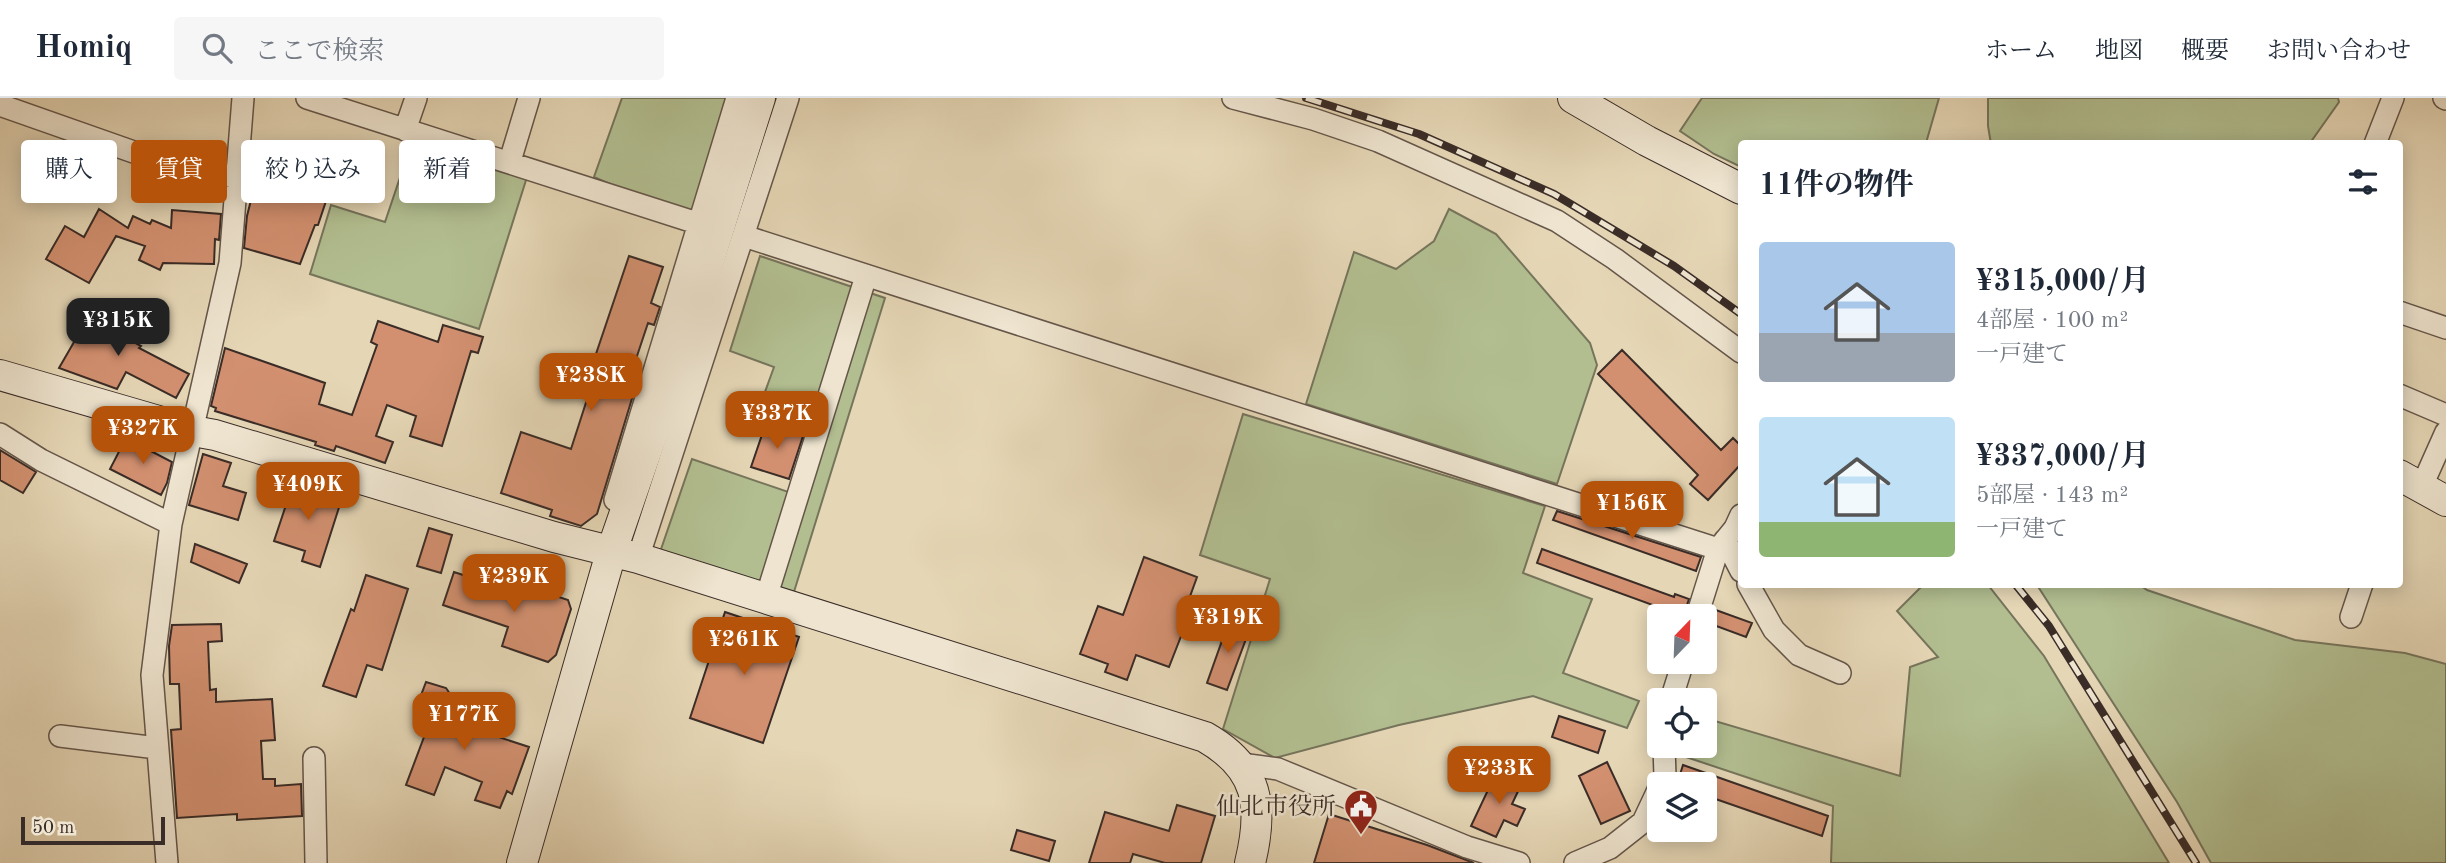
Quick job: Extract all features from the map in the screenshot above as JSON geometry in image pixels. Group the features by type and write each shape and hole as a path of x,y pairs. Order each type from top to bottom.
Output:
{"street":[{"path":"167,863 152,675 171,524 230,264 243,98"},
{"path":"307,98 700,223"},
{"path":"405,130 416,98"},
{"path":"510,161 530,98"},
{"path":"616,553 700,223 737,98"},
{"path":"522,863 616,553 760,98"},
{"path":"616,553 744,236 788,98"},
{"path":"1233,98 1313,119 1378,141 1557,221 1615,259 1738,350"},
{"path":"1573,98 1647,141 1738,187"},
{"path":"2377,140 2393,98"},
{"path":"0,105 145,156 237,178"},
{"path":"744,236 1722,544 1738,567"},
{"path":"766,598 866,276"},
{"path":"2403,313 2446,328"},
{"path":"0,375 215,435 766,598 1205,737 1226,749 1241,764 1251,783 1257,811 1251,863"},
{"path":"2403,397 2446,415"},
{"path":"2422,488 2446,432"},
{"path":"0,434 41,460 171,524"},
{"path":"1701,604 1722,544 1738,520"},
{"path":"1750,588 1774,630 1799,655 1840,673"},
{"path":"2351,618 2361,588"},
{"path":"60,736 157,748"},
{"path":"314,758 316,863"},
{"path":"1241,764 1278,769 1467,847 1519,863"},
{"path":"1575,863 1610,848 1643,822 1647,814"}],"green space":[{"path":"622,98 730,98 700,224 594,177"},
{"path":"1702,98 1939,98 1927,140 1738,140 1738,166 1714,154 1680,131"},
{"path":"1988,98 2338,98 2339,102 2312,140 1990,140"},
{"path":"495,168 527,177 479,329 310,274 331,205 385,222 399,181 399,203 495,203"},
{"path":"1449,209 1496,234 1590,343 1597,365 1557,484 1306,404 1354,252 1396,269 1434,241"},
{"path":"760,256 885,298 793,595 659,555 692,459 797,495 816,437 757,414 774,367 730,351"},
{"path":"1243,414 1545,506 1523,573 1592,599 1563,673 1639,701 1627,728 1533,696 1399,725 1275,758 1223,729 1270,579 1200,555"},
{"path":"1920,588 1990,588 2044,656 2169,863 1831,863 1833,806 1689,758 1717,758 1717,722 1900,776 1910,667 1938,657 1897,611"},
{"path":"2039,588 2144,588 2295,640 2405,653 2446,664 2446,863 2211,863 2177,802"}],"building":[{"path":"250,203 325,203 300,264 244,248"},
{"path":"99,209 128,228 133,216 150,224 152,220 171,228 172,210 221,214 219,240 215,239 214,264 163,263 160,270 139,260 145,246 116,236 89,283 46,259 65,226 84,237"},
{"path":"629,256 663,267 651,303 660,307 654,325 648,323 629,380 637,382 597,514 581,526 550,516 552,510 501,493 521,432 571,449 601,356 596,354"},
{"path":"96,304 111,312 103,325 141,346 139,348 189,374 176,398 126,372 117,389 59,368"},
{"path":"378,321 438,342 443,325 483,337 478,353 471,351 442,446 410,436 416,416 387,405 376,436 393,442 385,463 336,446 334,451 315,445 316,442 215,411 216,408 211,406 225,348 325,383 319,404 352,415 377,345 371,342"},
{"path":"1622,350 1721,450 1733,438 1738,443 1738,467 1708,500 1690,484 1698,475 1598,374"},
{"path":"766,423 803,436 789,479 751,467"},
{"path":"126,438 172,462 161,495 110,469"},
{"path":"0,450 36,472 23,493 0,480"},
{"path":"203,454 231,463 223,486 246,493 238,520 189,505"},
{"path":"293,484 342,498 320,567 302,561 305,551 274,541"},
{"path":"1557,511 1701,557 1696,571 1553,520"},
{"path":"429,528 452,535 441,573 417,566"},
{"path":"195,544 247,564 239,583 191,562"},
{"path":"1542,549 1674,597 1675,594 1689,599 1687,604 1650,604 1537,563"},
{"path":"1144,557 1197,577 1180,624 1185,626 1169,667 1136,655 1127,680 1105,672 1108,664 1080,654 1098,606 1123,615"},
{"path":"454,572 520,594 523,585 568,600 571,609 556,655 548,662 502,646 508,627 443,605"},
{"path":"366,575 408,589 382,670 367,665 356,697 323,686"},
{"path":"1717,610 1752,623 1746,637 1717,626"},
{"path":"725,612 799,637 763,743 690,718"},
{"path":"1229,621 1250,628 1227,690 1207,683"},
{"path":"221,624 222,641 208,642 210,690 216,689 216,702 272,699 275,740 261,741 263,779 275,779 275,786 301,784 302,816 237,820 237,814 177,818 171,730 181,729 179,684 170,684 169,646 172,625"},
{"path":"426,682 446,688 474,729 529,747 512,794 507,791 500,808 475,800 482,782 445,767 434,795 406,785 436,705 420,698"},
{"path":"1559,716 1605,731 1598,753 1552,737"},
{"path":"1607,762 1630,811 1601,824 1579,776"},
{"path":"1683,765 1703,772 1681,772"},
{"path":"1496,773 1521,785 1512,804 1525,809 1517,826 1504,820 1496,837 1471,826"},
{"path":"1717,777 1828,816 1822,836 1717,800"},
{"path":"1177,805 1215,816 1201,863 1165,863 1133,854 1130,863 1089,863 1105,812 1169,831"},
{"name":"仙北市役所","path":"1329,814 1427,845 1474,863 1314,863"},
{"path":"1017,830 1055,841 1049,861 1011,850"}],"railway":[{"path":"1306,98 1419,134 1554,194 1674,266 1738,312"},
{"path":"2018,588 2049,626 2196,863"}],"place":[{"name":"仙北市役所","path":"1361,836"}]}
